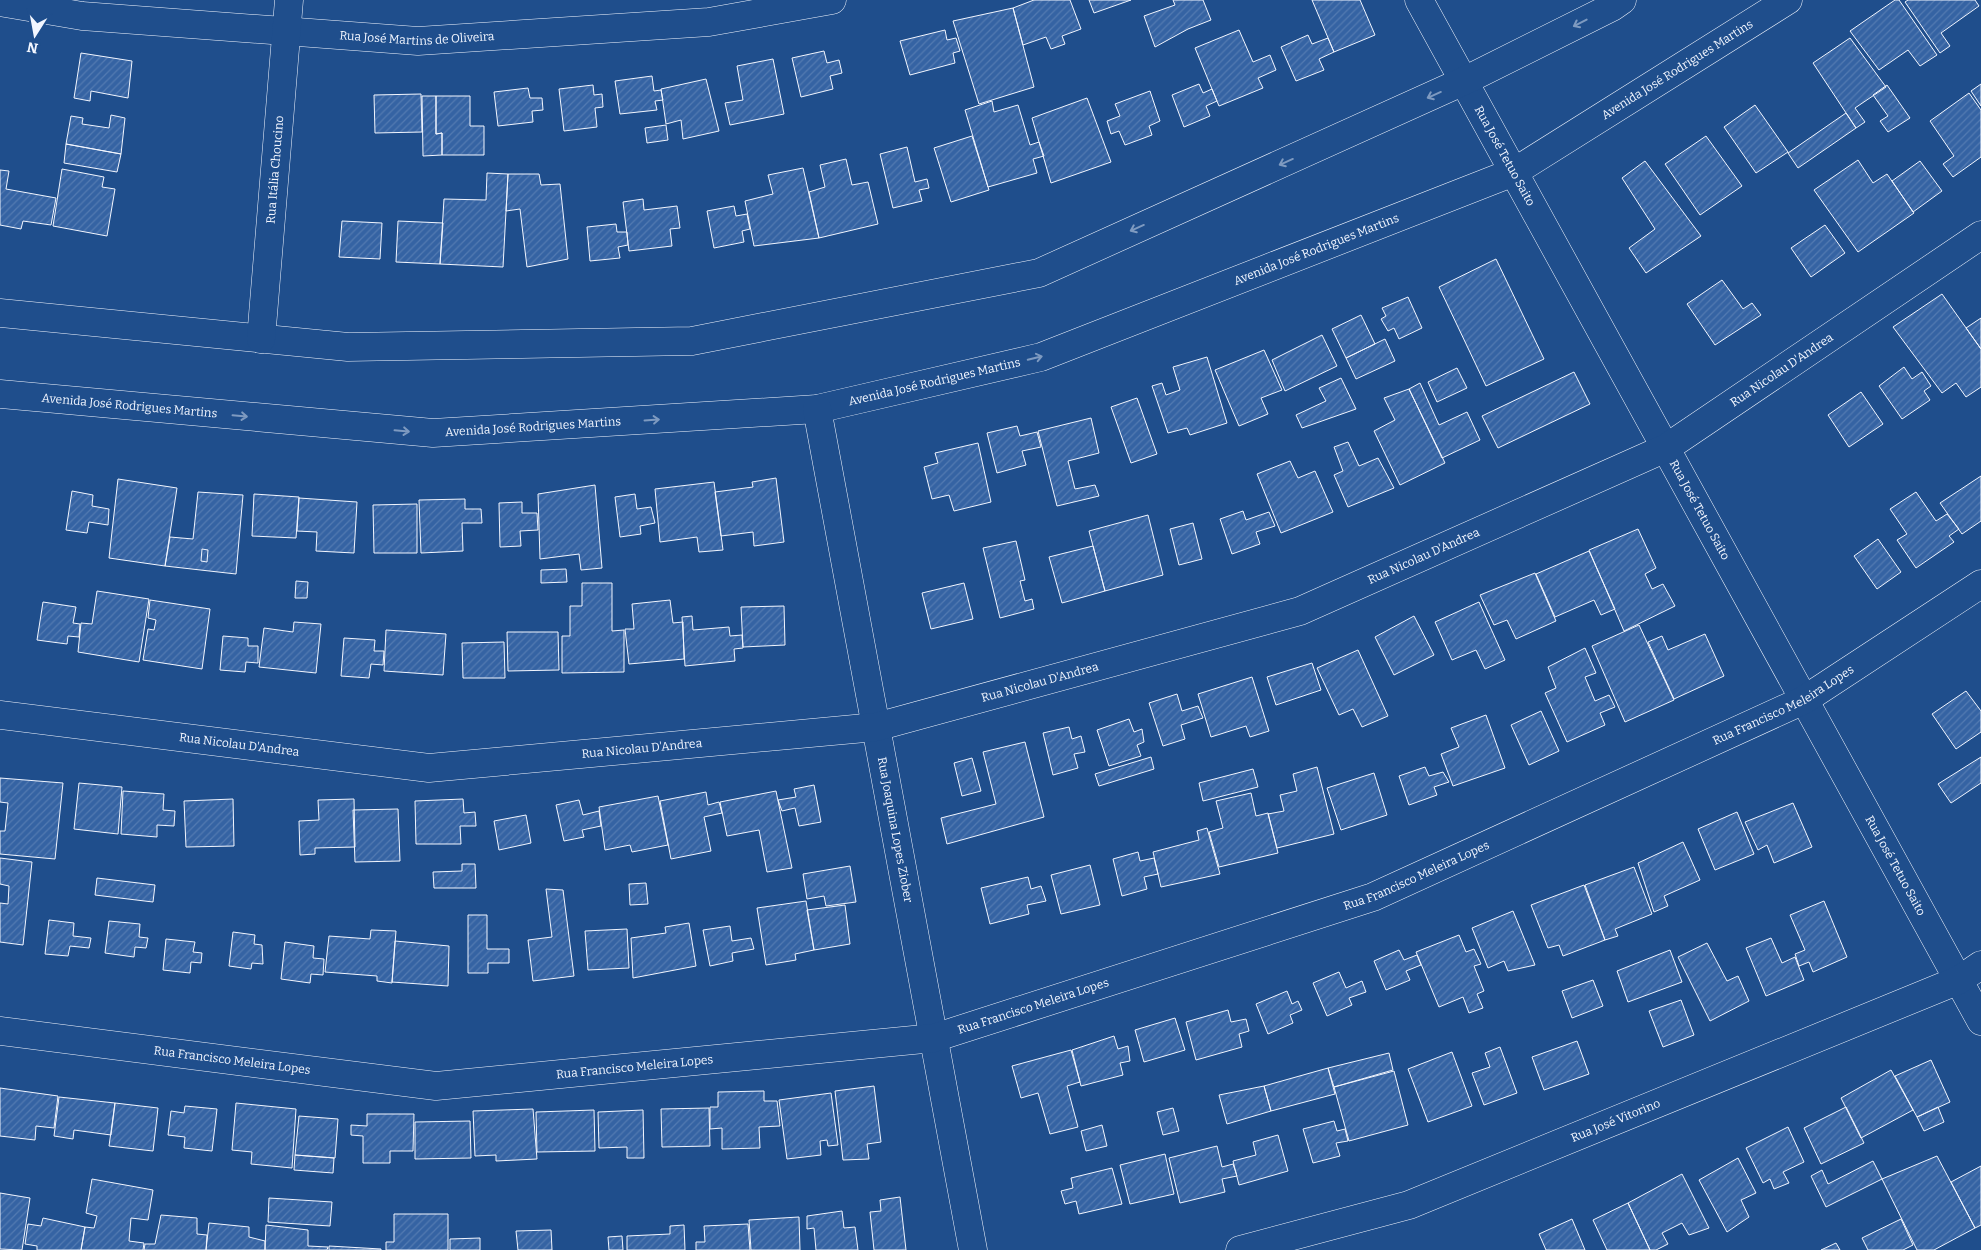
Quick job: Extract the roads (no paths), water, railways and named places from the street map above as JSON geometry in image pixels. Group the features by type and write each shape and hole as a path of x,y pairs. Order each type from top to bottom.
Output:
{"street":[{"name":"Rua Itália Choucino","path":"261,339 289,0"},
{"name":"Rua José Martins de Oliveira","path":"0,2 82,16 418,41 709,22 832,0"},
{"name":"Rua José Tetuo Saito","path":"1419,0 1981,1021"},
{"path":"0,313 348,347 692,341 1038,273 1464,82 1612,7 1622,0"},
{"name":"Avenida José Rodrigues Martins","path":"1,401 433,433 816,409 1041,357 1514,172 1788,0"},
{"name":"Rua Nicolau D'Andrea","path":"0,714 430,768 876,727 1300,611 1666,448 1981,234"},
{"name":"Rua Joaquina Lopes Ziober","path":"816,409 973,1250"},
{"name":"Rua Francisco Meleira Lopes","path":"0,1032 436,1086 934,1038 1373,897 1804,700 1981,584"},
{"name":"Rua José Vitorino","path":"1240,1250 1409,1205 1959,980 1981,965"}]}
